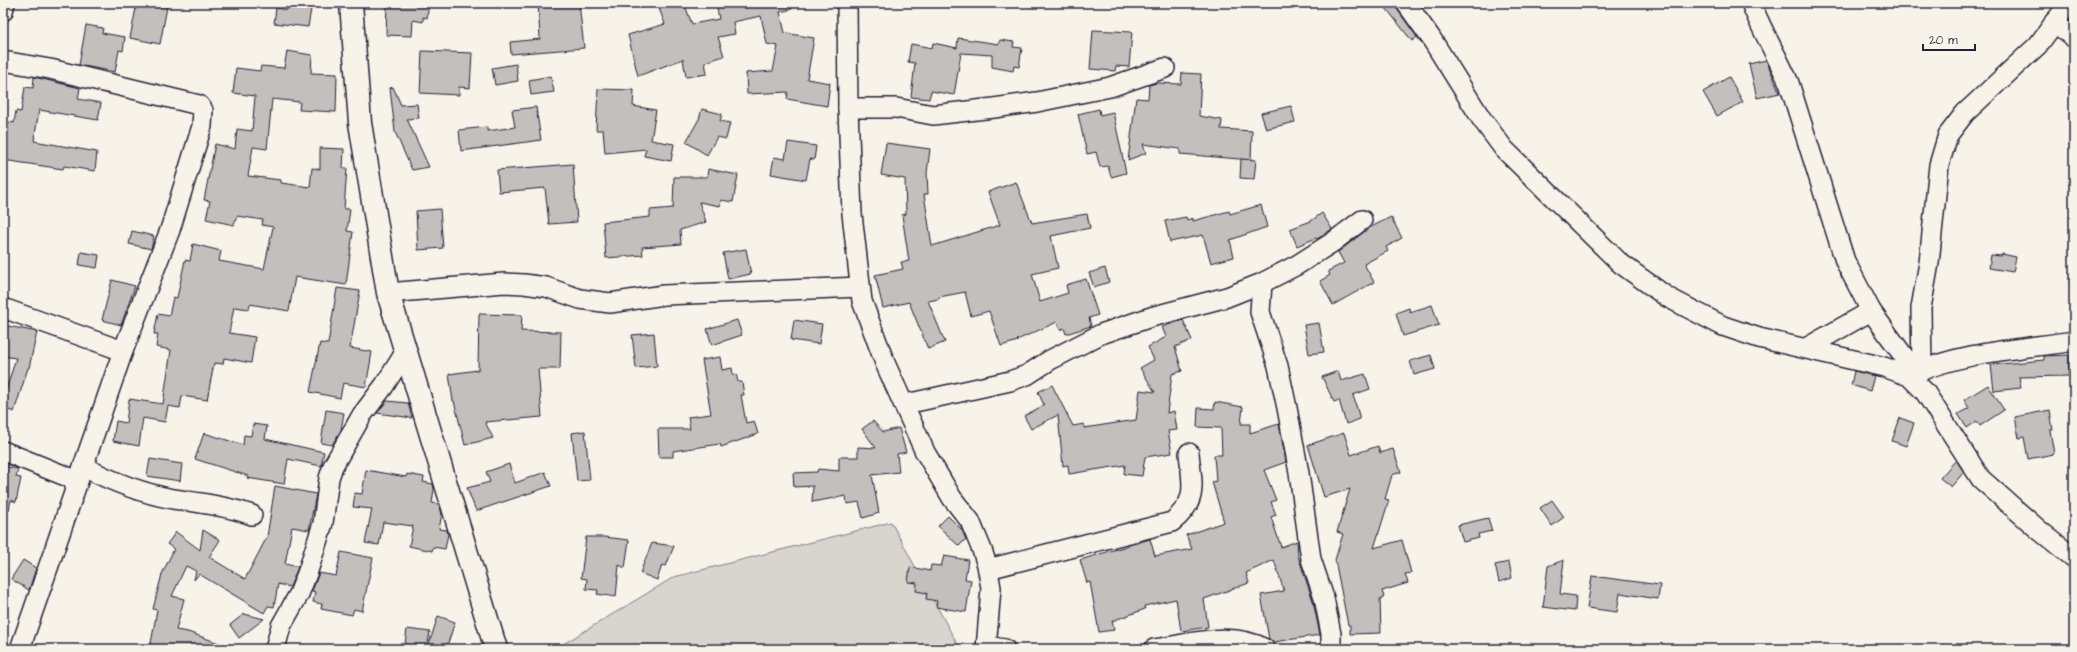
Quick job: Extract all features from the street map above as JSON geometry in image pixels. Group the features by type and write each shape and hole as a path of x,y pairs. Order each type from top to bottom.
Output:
{"main road":[{"path":"351,3 360,122 388,293 496,649"}],"street":[{"path":"3,11 5,3"},
{"path":"847,3 848,108 852,214 862,301 886,363 906,404 925,452 952,498 970,522 982,550 988,569 991,588 986,647 1005,649"},
{"path":"1406,3 1435,44 1481,118 1504,149 1620,264 1667,297 1724,326 1758,338 1915,373 1968,358 2074,341"},
{"path":"1752,3 1761,28 1779,60 1789,83 1845,261 1870,311 1915,373 1925,392 1981,478 2039,530 2074,558"},
{"path":"1915,373 1921,308 1929,264 1939,165 1948,135 1965,113 2038,45 2069,3"},
{"path":"2054,22 2074,38"},
{"path":"3,61 50,69 134,88 199,105 203,110 202,126 170,230 123,351 20,649"},
{"path":"848,108 896,108 933,115 994,108 1044,101 1110,87 1165,68"},
{"path":"906,404 1010,381 1026,375 1050,360 1101,334 1151,317 1227,297 1262,283 1297,265 1333,242 1362,220"},
{"path":"1262,283 1260,312 1278,366 1287,408 1299,473 1311,559 1324,598 1331,649"},
{"path":"388,293 511,284 546,287 580,299 610,303 664,295 860,287"},
{"path":"3,308 123,351"},
{"path":"1806,348 1870,311"},
{"path":"275,649 281,626 299,594 310,564 323,522 329,478 333,466 362,415 384,386 406,352"},
{"path":"3,451 135,489 173,498 209,503 252,515"},
{"path":"988,569 1172,522 1184,512 1192,498 1189,453"},
{"path":"1154,649 1221,639 1240,639 1265,649"}],"shaded area":[{"path":"891,522 960,649 555,649 674,577"}],"building":[{"path":"137,3 155,3 154,5 167,7 160,44 130,38"},
{"path":"288,3 312,3 308,27 274,23 276,8 287,10"},
{"path":"387,3 429,3 427,18 423,17 423,22 413,20 412,36 386,35"},
{"path":"538,3 579,3 584,48 511,54 510,42 540,39"},
{"path":"657,3 684,3 692,24 719,19 716,3 791,3 792,9 780,12 785,33 814,38 807,79 830,83 827,106 787,99 788,92 747,94 746,73 773,71 778,46 767,44 761,16 733,22 735,34 718,37 724,56 705,62 707,74 686,77 683,59 638,76 628,35 665,24"},
{"path":"1382,3 1395,3 1397,9 1417,37 1412,41"},
{"path":"86,25 103,28 102,33 125,37 123,51 119,50 115,72 79,65"},
{"path":"1093,30 1132,32 1129,67 1116,66 1115,71 1090,69"},
{"path":"958,38 999,44 1000,40 1014,42 1013,47 1022,48 1019,67 1014,66 1013,71 992,67 992,55 961,53 954,95 931,91 929,99 911,97 915,63 908,62 911,44 932,48 933,43 957,48"},
{"path":"287,51 312,55 311,73 337,74 336,112 299,110 300,102 272,99 267,149 253,147 248,176 281,180 281,183 310,187 312,168 320,169 320,148 344,149 343,168 347,168 344,209 350,209 347,231 353,232 346,285 295,277 289,311 250,304 249,309 234,307 229,333 255,337 251,363 224,358 223,364 214,363 207,400 182,396 180,408 168,406 165,422 143,418 139,446 113,441 116,421 126,423 129,399 163,404 171,350 156,347 158,334 154,334 158,314 169,316 173,297 177,298 185,260 190,261 193,244 221,251 219,261 264,269 273,227 262,225 263,220 237,216 234,225 206,219 210,201 204,200 215,144 235,149 237,129 252,131 255,96 233,93 236,68 260,71 261,66 284,68"},
{"path":"422,51 472,53 470,88 459,87 459,95 420,93"},
{"path":"1766,60 1780,93 1757,98 1749,64"},
{"path":"516,64 518,81 495,85 492,68"},
{"path":"1182,73 1201,74 1199,116 1222,120 1221,129 1252,131 1251,160 1180,154 1180,149 1143,144 1146,153 1128,160 1136,98 1148,99 1149,85 1157,83 1181,84"},
{"path":"551,76 554,92 531,95 529,80"},
{"path":"34,77 80,88 78,99 101,103 98,120 39,110 34,141 97,152 95,171 64,166 63,169 3,160 3,121 14,123 16,111 21,112 25,87 33,88"},
{"path":"1729,77 1743,102 1717,116 1703,92"},
{"path":"393,87 401,105 417,104 419,118 407,119 429,167 412,170 395,132 390,88"},
{"path":"598,89 634,90 633,106 656,110 651,140 674,144 671,161 644,156 646,149 605,153 603,130 596,130"},
{"path":"1291,106 1295,122 1266,129 1261,113"},
{"path":"536,107 541,140 461,151 459,130 487,127 487,131 515,127 512,110"},
{"path":"702,109 722,114 720,121 730,123 726,139 717,137 707,155 686,142 699,119"},
{"path":"1099,109 1100,115 1113,112 1126,173 1111,177 1108,166 1100,167 1096,152 1087,154 1078,114"},
{"path":"788,142 816,146 814,160 810,159 806,180 771,174 774,157 785,159"},
{"path":"886,143 930,149 927,173 928,194 924,194 932,246 1000,225 988,192 1016,182 1032,223 1087,214 1090,228 1051,236 1058,268 1032,274 1040,302 1068,293 1066,285 1086,279 1098,315 1089,318 1091,326 1066,334 1064,328 1060,330 1057,322 1017,340 1018,341 1001,346 989,311 971,316 965,292 939,297 939,299 928,301 945,342 928,349 909,302 883,308 875,275 903,269 901,262 909,261 902,215 906,214 905,179 881,175"},
{"path":"1241,159 1256,160 1254,179 1240,178"},
{"path":"573,164 577,222 549,224 545,188 499,192 497,170"},
{"path":"708,169 738,175 733,202 721,200 720,206 699,202 706,222 680,230 681,244 642,247 643,255 606,258 603,222 650,217 650,210 673,208 674,177 707,177"},
{"path":"1261,205 1267,227 1230,240 1234,257 1211,263 1203,235 1170,242 1165,221 1186,217 1187,220 1193,218 1193,221 1229,211 1230,214"},
{"path":"440,209 443,248 418,250 416,211"},
{"path":"1322,213 1332,229 1317,239 1316,238 1297,246 1290,229 1311,221"},
{"path":"1391,217 1402,238 1386,247 1388,251 1364,264 1374,282 1333,305 1320,281 1330,275 1328,271 1344,263 1338,252 1369,228"},
{"path":"132,231 154,236 151,249 129,244"},
{"path":"746,249 751,274 728,279 723,253"},
{"path":"81,252 99,255 97,268 79,265"},
{"path":"2002,254 2016,257 2013,272 1989,268 1991,255 2001,256"},
{"path":"1105,268 1109,282 1094,287 1089,273"},
{"path":"112,280 135,286 121,325 102,320"},
{"path":"337,288 360,291 350,348 372,352 366,387 343,383 340,398 310,392 320,343 328,344"},
{"path":"1432,305 1439,325 1403,336 1396,313 1409,308 1410,312"},
{"path":"479,314 522,315 521,331 561,332 560,369 538,369 542,417 485,422 493,438 465,445 453,401 449,374 478,370"},
{"path":"737,320 742,335 712,345 707,329"},
{"path":"794,320 822,324 819,344 791,340"},
{"path":"1183,320 1192,340 1175,347 1182,371 1172,374 1167,413 1174,411 1177,430 1168,431 1172,453 1145,457 1142,476 1124,474 1125,465 1069,474 1068,465 1063,466 1058,415 1031,429 1024,416 1044,405 1038,392 1052,385 1073,426 1084,424 1084,428 1136,420 1140,390 1155,392 1140,368 1154,360 1148,347 1166,337 1162,327"},
{"path":"1319,323 1324,352 1309,354 1304,325"},
{"path":"3,325 37,332 29,368 14,412 3,408 3,400 16,358 3,356"},
{"path":"654,333 657,366 636,368 632,335"},
{"path":"1431,355 1435,369 1414,375 1410,361"},
{"path":"2069,355 2069,376 2019,377 2021,388 1994,391 1991,365 2044,360 2044,356"},
{"path":"720,357 722,370 732,368 733,375 736,374 738,382 742,382 744,395 741,395 746,423 754,421 758,434 721,447 720,444 673,451 673,457 659,457 658,429 690,429 688,417 711,414 702,360"},
{"path":"1338,371 1341,381 1365,374 1370,389 1353,395 1360,419 1346,424 1339,400 1334,402 1322,377"},
{"path":"1854,371 1874,376 1870,391 1851,385"},
{"path":"1988,385 2004,410 1980,426 1977,421 1967,428 1958,414 1969,408 1964,400"},
{"path":"387,401 408,403 412,418 377,413"},
{"path":"1215,402 1243,407 1241,424 1250,424 1250,433 1279,424 1286,462 1264,470 1276,500 1271,502 1276,515 1271,517 1281,547 1297,541 1298,556 1313,601 1320,635 1274,642 1269,639 1261,595 1284,591 1274,560 1246,573 1249,583 1204,599 1208,627 1181,631 1176,599 1144,606 1145,609 1112,621 1114,630 1099,632 1090,582 1087,583 1080,560 1150,539 1155,556 1192,549 1186,535 1224,522 1212,482 1216,481 1214,455 1222,455 1221,428 1197,427 1198,408 1214,409"},
{"path":"326,410 344,413 341,430 332,445 321,443"},
{"path":"2050,410 2053,430 2050,430 2054,454 2028,459 2024,437 2019,438 2015,417"},
{"path":"1900,418 1914,423 1906,446 1892,441"},
{"path":"873,421 883,432 899,428 906,452 897,454 899,472 872,475 879,513 863,518 859,502 847,504 846,496 812,502 813,486 794,487 793,473 817,472 818,469 839,471 839,457 858,457 858,447 876,448 862,429"},
{"path":"253,424 267,426 265,439 324,452 321,466 288,459 284,484 247,478 248,476 195,459 204,433 243,445 244,435 251,436"},
{"path":"585,431 590,480 577,481 572,433"},
{"path":"1344,433 1351,455 1378,446 1380,453 1393,449 1401,472 1392,475 1385,499 1389,500 1374,548 1402,540 1411,573 1405,574 1408,583 1382,591 1384,597 1380,599 1381,633 1350,634 1350,625 1348,625 1335,560 1343,534 1337,532 1350,489 1324,497 1308,445"},
{"path":"150,459 182,464 180,481 147,476"},
{"path":"1956,460 1964,472 1951,487 1940,478"},
{"path":"509,464 515,483 545,472 551,486 476,511 467,488 490,482 486,472"},
{"path":"3,466 18,469 16,477 21,478 16,502 11,500 9,510 3,509"},
{"path":"366,470 406,477 407,474 424,477 423,482 433,484 434,489 432,503 439,504 442,514 439,529 447,530 448,534 445,549 433,547 432,551 409,546 413,526 383,522 379,545 365,543 372,509 353,507 355,493 362,494"},
{"path":"275,486 316,494 309,530 292,527 285,564 298,567 290,587 278,584 274,607 268,606 264,613 199,574 194,580 196,571 186,566 172,596 184,599 176,630 188,632 230,647 229,649 150,649 157,610 153,609 162,574 174,549 167,544 176,532 200,550 203,530 220,540 209,557 245,579 267,537"},
{"path":"1552,500 1564,517 1552,526 1540,508"},
{"path":"948,516 962,530 966,539 959,546 938,526"},
{"path":"1488,518 1492,531 1478,534 1479,538 1463,542 1458,525"},
{"path":"586,537 604,537 629,540 625,568 619,565 616,597 597,594 598,590 586,589 587,579 581,578"},
{"path":"652,543 674,546 666,566 662,565 657,580 640,573"},
{"path":"341,552 373,558 362,611 354,609 352,615 321,609 322,604 313,602 315,592 312,591 319,573 336,576"},
{"path":"944,556 968,560 965,579 971,580 966,612 936,607 937,601 926,599 927,593 916,591 917,583 908,582 910,567 930,571 931,565 941,566"},
{"path":"23,560 36,568 29,590 11,579"},
{"path":"1564,560 1560,594 1576,596 1575,611 1543,607 1548,566"},
{"path":"1509,562 1512,578 1499,582 1495,565"},
{"path":"1592,576 1660,585 1658,599 1620,593 1617,612 1587,608"},
{"path":"244,614 264,619 239,638 230,625"},
{"path":"438,616 455,622 446,649 429,644"},
{"path":"407,629 430,632 427,648 405,644"}]}
